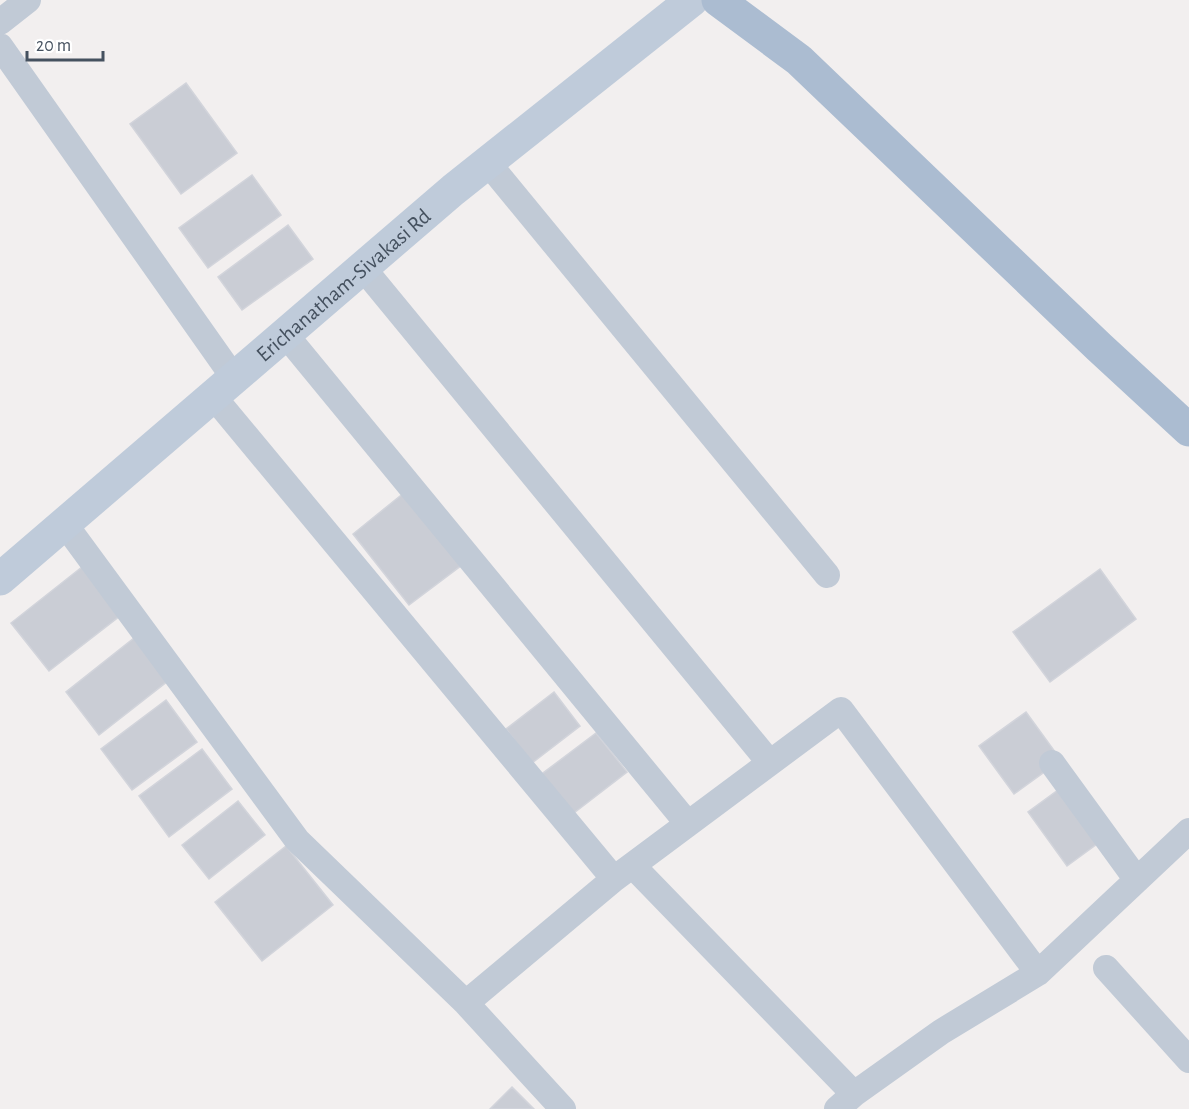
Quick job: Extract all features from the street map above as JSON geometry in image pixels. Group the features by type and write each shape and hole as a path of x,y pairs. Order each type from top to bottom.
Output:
{"main road":[{"name":"Erichanatham-Sivakasi Rd","path":"0,579 453,190 692,0"},
{"path":"718,0 799,60 1189,430"}],"street":[{"path":"0,22 28,0"},
{"path":"0,46 223,387 624,872 845,1101 941,1032 1038,973 1189,831"},
{"path":"488,163 827,575"},
{"path":"363,268 770,763"},
{"path":"285,334 688,824"},
{"path":"64,523 297,840 466,1003 563,1109"},
{"path":"466,1003 624,872 840,710 1038,973"},
{"path":"1052,763 1137,880"},
{"path":"1106,968 1189,1060"}],"building":[{"path":"186,83 237,153 181,194 130,124"},
{"path":"252,175 281,215 208,268 179,228"},
{"path":"288,225 313,259 242,310 218,277"},
{"path":"405,492 462,565 409,605 353,534"},
{"path":"87,563 125,612 49,671 11,623"},
{"path":"1100,569 1136,619 1050,682 1013,632"},
{"path":"139,634 173,677 99,735 66,692"},
{"path":"554,692 580,726 532,763 506,729"},
{"path":"166,700 197,742 132,790 101,749"},
{"path":"1026,712 1061,760 1014,794 979,746"},
{"path":"596,733 627,772 570,816 539,776"},
{"path":"202,749 232,789 169,837 139,796"},
{"path":"1073,779 1112,833 1067,866 1028,812"},
{"path":"238,801 265,835 209,879 182,845"},
{"path":"286,846 333,905 262,961 215,902"},
{"path":"512,1087 534,1109 490,1109"}]}
